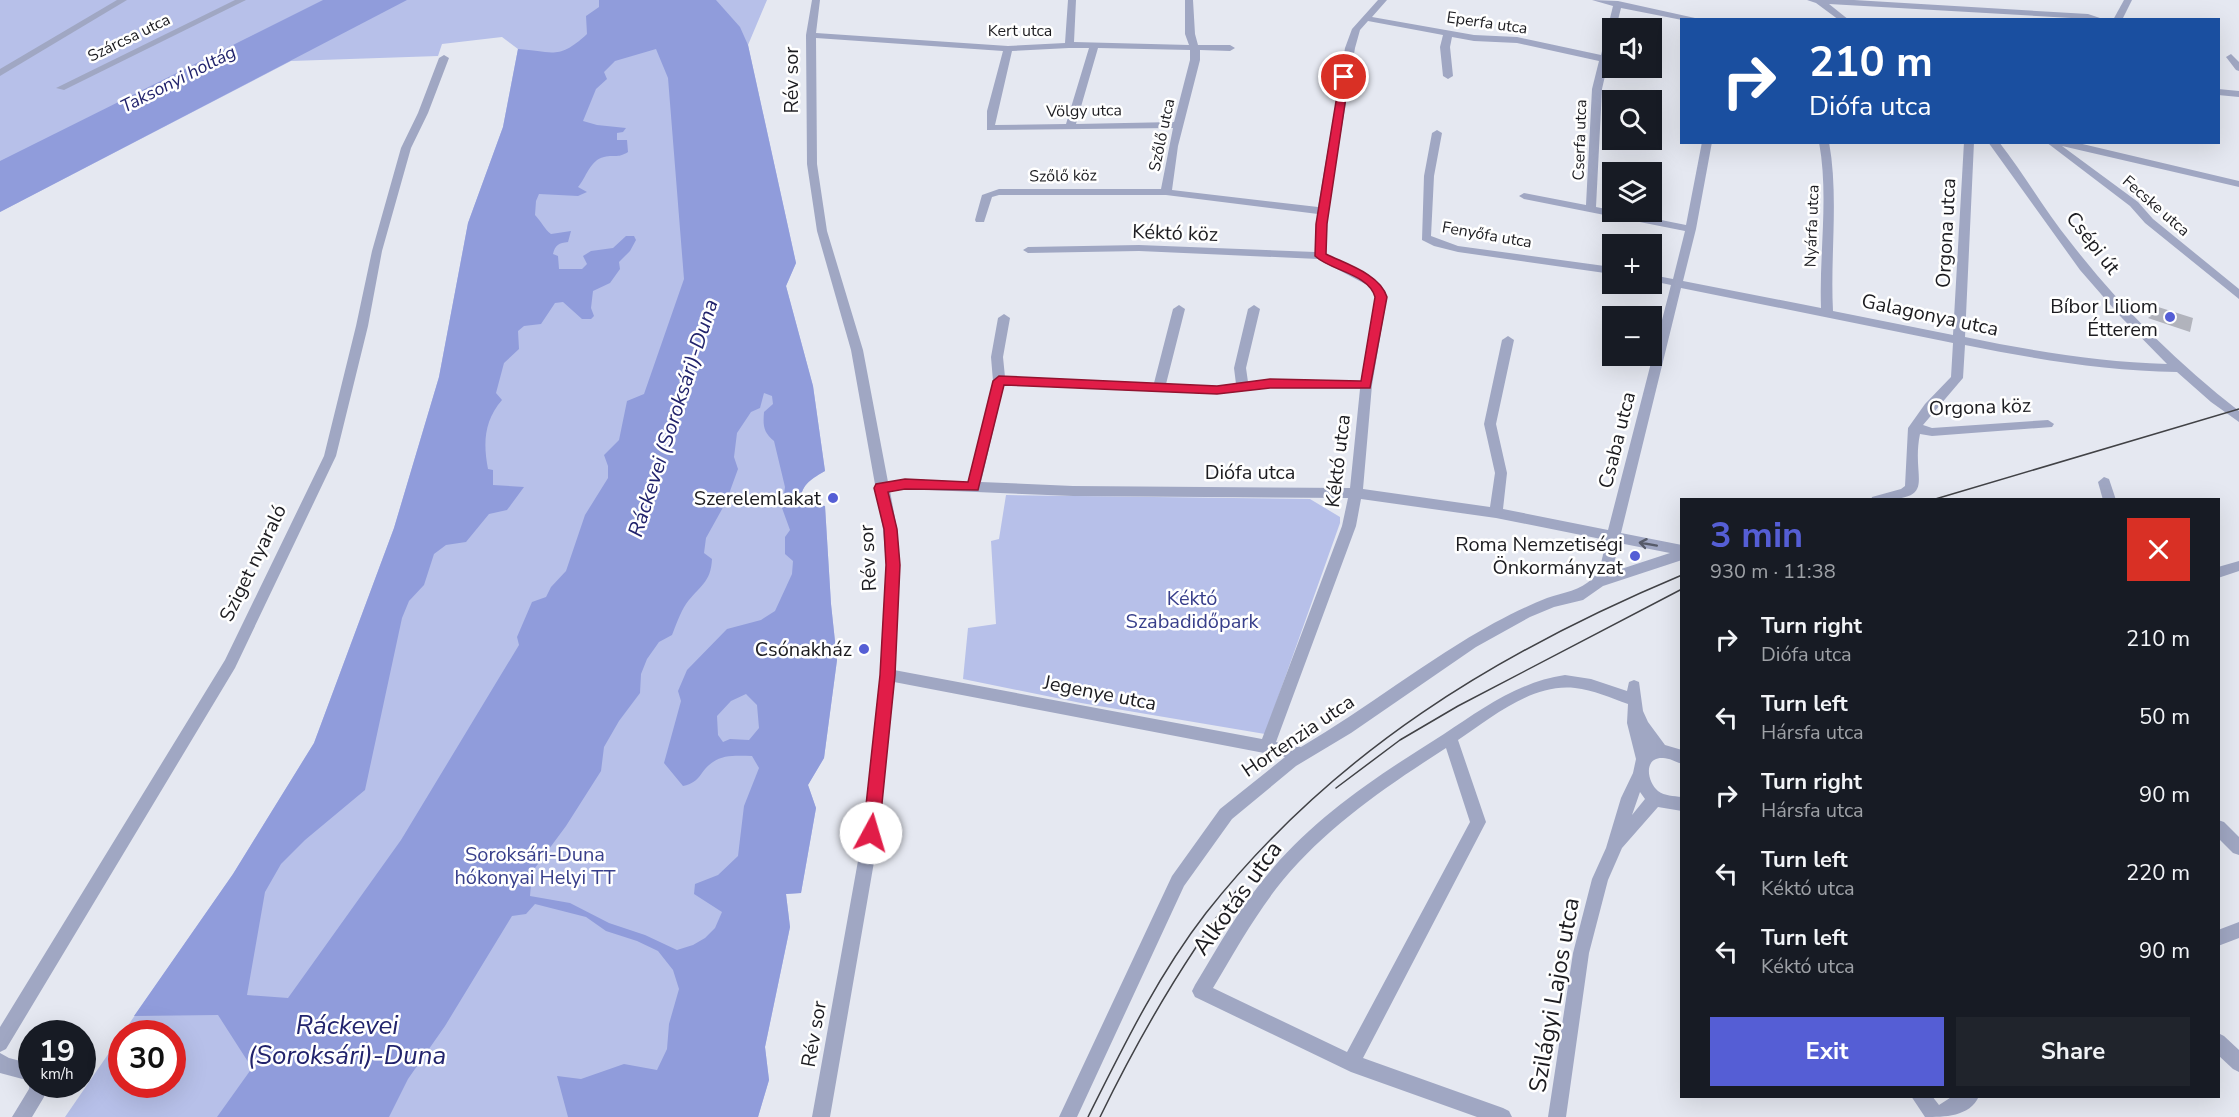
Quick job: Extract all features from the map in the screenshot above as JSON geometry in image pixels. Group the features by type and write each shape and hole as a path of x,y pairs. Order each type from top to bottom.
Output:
{"street":[{"path":"0,73 123,0"},
{"name":"Szárcsa utca","path":"61,88 242,0"},
{"name":"Rév sor","path":"816,0 811,35 813,78 811,141 822,231 857,350 890,529 893,565 887,675 871,833 821,1117"},
{"path":"1070,45 1072,0"},
{"name":"Szőlő utca","path":"1189,0 1190,34 1195,48 1193,74 1173,146 1166,192 1323,211"},
{"path":"1320,256 1323,211 1348,55 1356,28 1383,0"},
{"path":"1596,0 1683,18"},
{"path":"1811,0 2095,18"},
{"path":"1818,0 1842,18"},
{"path":"2118,18 2128,0"},
{"name":"Cserfa utca","path":"1615,18 1618,4"},
{"name":"Eperfa utca","path":"1365,18 1474,38 1517,40 1581,56 1602,59"},
{"path":"1448,32 1445,47 1448,76"},
{"name":"Kert utca","path":"811,35 1008,49 1070,45 1230,48"},
{"path":"1070,126 1094,46"},
{"name":"Völgy utca","path":"1008,49 992,111 990,128 1178,125"},
{"path":"2231,57 2239,68"},
{"name":"Sziget nyaraló","path":"0,1043 230,664 330,456 362,326 377,251 406,148 423,113 444,58"},
{"name":"Cserfa utca","path":"1591,208 1595,103 1602,72"},
{"path":"2220,92 2239,94"},
{"name":"Fenyőfa utca","path":"1437,133 1429,176 1426,238 1437,244 1458,249 1602,271"},
{"name":"Csaba utca","path":"1598,582 1606,570 1615,537 1628,476 1691,229 1707,144"},
{"name":"Nyárfa utca","path":"1824,144 1829,169 1825,272 1827,312"},
{"name":"Orgona utca","path":"1914,428 1922,414 1943,395 1957,378 1970,144"},
{"name":"Csépi út","path":"1996,144 2078,259 2131,321 2177,368 2239,418"},
{"name":"Fecske utca","path":"2054,144 2134,204 2149,221 2239,295"},
{"path":"2067,144 2239,184"},
{"name":"Szőlő köz","path":"980,220 987,195 992,193 1076,190 1166,192"},
{"name":"Cserfa utca","path":"1524,196 1691,229"},
{"name":"Kéktó köz","path":"1028,250 1139,248 1320,256"},
{"name":"Kéktó utca","path":"1267,746 1349,526 1356,494 1366,385 1381,297 1379,289 1364,278 1320,256"},
{"path":"1662,280 1678,282"},
{"name":"Galagonya utca","path":"1678,282 1959,342 2123,367 2177,368"},
{"path":"1159,387 1179,309"},
{"path":"1242,386 1240,368 1254,309"},
{"path":"973,487 999,381 997,357 1004,318"},
{"path":"1496,513 1501,473 1490,424 1508,340"},
{"path":"999,381 1217,390 1242,386 1315,383 1366,385"},
{"name":"Csépi út","path":"2198,384 2239,411"},
{"name":"Orgona köz","path":"1914,428 1932,432 2048,424"},
{"path":"1885,498 1905,493 1911,488 1914,428"},
{"path":"2104,482 2109,498"},
{"name":"Diófa utca","path":"881,488 905,484 1105,491 1356,494 1496,513 1680,550"},
{"name":"Hortenzia utca","path":"1068,1117 1178,881 1226,814 1282,767 1399,693 1471,643 1525,613 1552,602 1578,596 1598,582 1680,555"},
{"path":"2220,572 2239,566"},
{"name":"Jegenye utca","path":"887,675 1304,754"},
{"name":"Alkotás utca","path":"1503,1117 1351,1063 1201,991 1241,925 1290,860 1346,808 1423,753 1450,738 1474,720 1535,688 1555,682 1580,683 1635,699"},
{"path":"1635,699 1642,726 1675,753"},
{"path":"1635,699 1634,723 1643,758 1654,752 1675,753"},
{"path":"1351,1063 1478,822 1450,738"},
{"name":"Szilágyi Lajos utca","path":"1557,1117 1581,953 1599,879 1614,849 1629,798 1639,777 1643,758"},
{"path":"1639,777 1647,791 1656,798 1680,806"},
{"name":"Szilágyi Lajos utca","path":"1614,849 1656,798"},
{"path":"2220,829 2239,848"},
{"path":"2220,937 2239,930"},
{"path":"2220,1044 2239,1063"},
{"path":"0,1062 4,1066 18,1070"},
{"path":"21,1117 33,1098"},
{"path":"1922,1098 1938,1117 1967,1098"}],"green space":[{"name":"Soroksári-Duna hókonyai Helyi TT","path":"0,0 767,0 748,45 796,263 786,286 813,386 825,471 805,486 801,501 825,506 837,660 824,758 808,785 816,808 801,893 786,894 790,927 765,1047 769,1080 758,1117 65,1117 78,1098 96,1098 96,1072 108,1054 108,1098 186,1098 186,1020 132,1020 233,874 314,743 394,528 439,377 468,223 503,127 518,49 502,37 442,44 438,56 291,61 0,212"},
{"name":"Kéktó Szabadidőpark","path":"1006,495 1310,499 1340,517 1340,523 1265,734 1081,703 963,679 968,628 996,624 991,541 999,539"}],"water":[{"name":"Taksonyi holtág","path":"323,0 407,0 0,212 0,161"},
{"name":"Ráckevei (Soroksári)-Duna","path":"599,0 716,0 740,27 748,45 796,263 786,286 813,386 825,471 805,486 801,501 825,506 837,660 824,758 808,785 816,808 801,893 786,894 790,927 765,1047 769,1080 758,1117 568,1117 557,1076 581,1079 624,1064 657,1070 667,1049 669,1024 679,989 673,970 658,951 606,931 586,917 535,904 526,914 512,916 445,1026 408,1079 389,1117 217,1117 252,1068 218,1015 134,1016 233,874 314,743 394,528 439,377 468,223 503,127 518,49 554,52 569,48 587,34 586,16 599,7","holes":["656,49 668,78 684,279 644,394 627,401 619,440 604,455 608,466 608,478 585,515 566,571 551,587 546,597 532,602 517,637 519,645 401,840 288,998 247,995 265,892 281,864 305,840 365,790 402,618 409,601 424,585 434,554 446,545 466,542 489,514 507,510 524,487 493,485 493,470 488,469 485,441 488,424 502,400 496,393 504,363 519,349 518,331 524,326 541,324 555,303 563,302 582,319 591,319 594,316 591,308 593,291 610,283 620,269 619,262 630,251 636,240 634,236 626,236 613,248 591,251 583,256 587,264 582,269 559,269 558,256 553,254 558,245 568,242 571,231 551,234 535,215 536,201 539,194 578,196 587,192 578,187 595,162 604,157 628,152 627,140 617,140 617,133 623,132 626,128 583,121 596,89 607,79 604,72 615,61","764,393 772,396 773,404 764,412 764,425 774,441 785,487 782,508 790,530 785,537 785,554 793,561 792,574 775,611 761,620 727,629 687,670 678,691 681,701 664,763 683,786 694,782 708,765 717,759 752,756 759,768 744,806 738,856 718,875 695,884 694,894 722,912 715,928 693,945 677,950 645,935 609,923 570,903 530,896 532,872 566,826 601,771 604,747 619,721 640,693 641,674 647,659 659,642 672,635 686,604 707,579 712,559 704,553 706,538 726,502 738,469 734,457 737,433 751,412 760,408","746,694 757,705 759,728 749,740 730,739 723,742 718,735 717,716 731,701"]}],"building":[{"name":"Bíbor Liliom Étterem","path":"2139,305 2155,306 2193,318 2190,332 2148,318 2151,316"}],"tram line":[{"path":"1939,498 2239,409"},
{"path":"1088,1117 1114,1064 1172,961 1206,913 1255,855 1308,803 1363,756 1422,713 1483,674 1613,605 1680,576"},
{"path":"1336,788 1400,740 1458,706 1680,590"},
{"path":"1100,1117 1164,998 1200,941 1240,886"}],"place":[{"name":"Bíbor Liliom Étterem","path":"2170,317"},
{"name":"Szerelemlakat","path":"833,498"},
{"name":"Roma Nemzetiségi Önkormányzat","path":"1635,556"},
{"name":"Csónakház","path":"864,649"}],"route":[{"path":"871,833 887,675 893,565 890,529 881,488 905,484 973,487 999,381 1217,390 1270,384 1366,385 1381,297 1379,289 1373,283 1320,256 1321,224 1344,77"}]}
